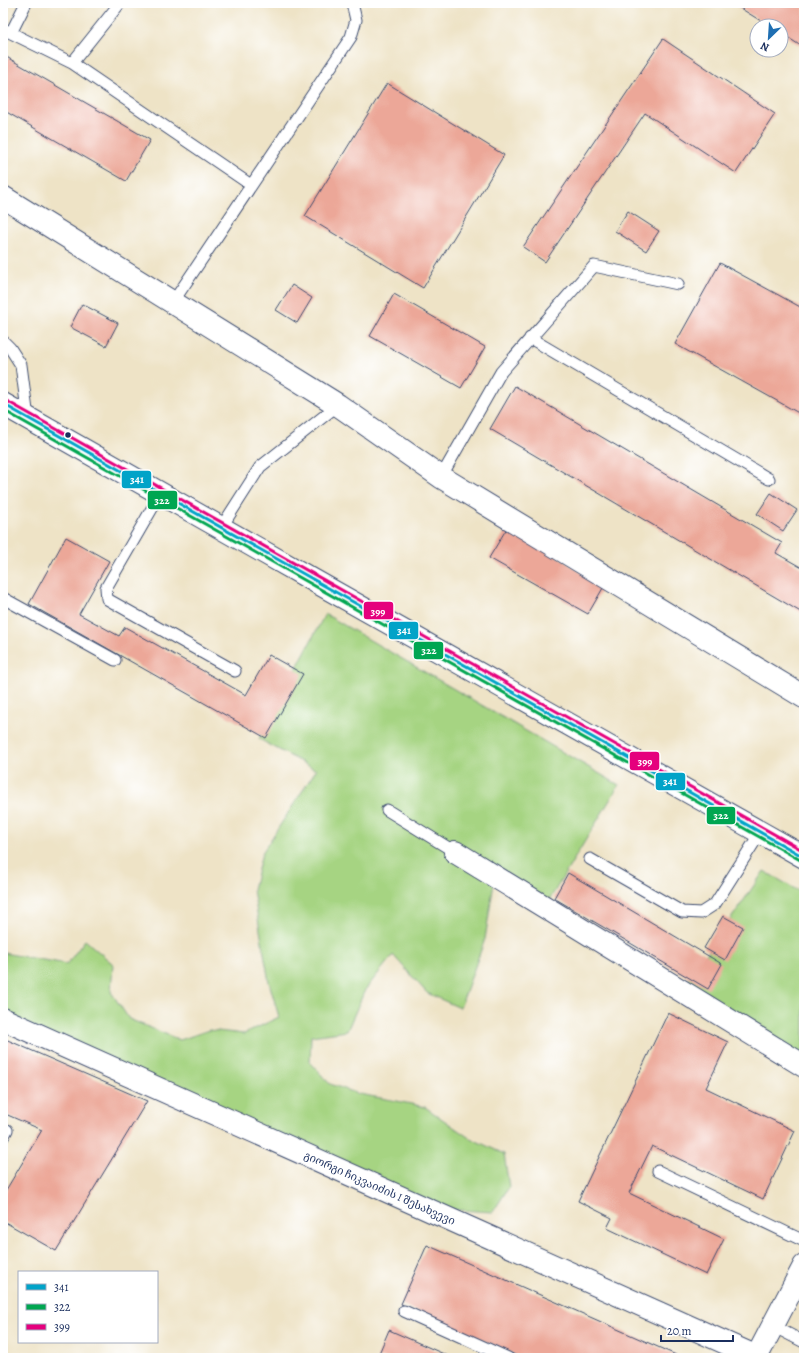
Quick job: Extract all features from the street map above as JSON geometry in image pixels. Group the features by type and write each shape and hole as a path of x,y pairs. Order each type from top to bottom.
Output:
{"main road":[{"path":"3,197 338,404 441,477 804,697"},
{"path":"3,404 804,857"},
{"path":"455,852 804,1066"},
{"name":"გიორგი ჩიკვაიძის I შესახვევი","path":"3,1019 756,1358"},
{"path":"756,1358 804,1266"}],"lane":[{"path":"26,3 7,31 72,63 252,185"},
{"path":"72,63 120,3"},
{"path":"173,302 351,37 356,20 352,3"},
{"path":"441,477 501,372 594,266 678,284"},
{"path":"530,338 769,479"},
{"path":"3,341 10,348 21,365 28,418"},
{"path":"221,528 260,467 338,404"},
{"path":"161,493 106,588 107,599 234,672"},
{"path":"3,598 114,660"},
{"path":"386,810 455,852"},
{"path":"590,859 682,912 701,913 715,904 760,833"},
{"path":"658,1171 804,1241"},
{"path":"404,1311 508,1358"},
{"path":"773,1326 804,1342"}],"green space":[{"path":"325,614 619,785 545,907 495,877 485,939 460,1008 427,993 393,955 365,990 347,1031 311,1036 310,1063 330,1084 359,1094 425,1107 468,1137 504,1154 509,1187 493,1212 424,1208 3,1019 3,953 67,964 85,940 113,964 111,992 129,1019 180,1040 209,1030 244,1034 279,1017 269,982 253,890 262,853 316,770 259,739"},
{"path":"764,871 804,894 804,1066 681,991"}],"building":[{"path":"732,3 804,3 804,48 789,38 789,18 756,18"},
{"path":"663,39 775,114 736,173 645,113 545,262 523,247"},
{"path":"3,55 150,140 126,181 3,110"},
{"path":"387,83 504,155 423,288 305,216"},
{"path":"628,211 659,231 646,251 615,231"},
{"path":"720,263 804,309 804,416 675,344"},
{"path":"292,285 312,298 297,323 276,310"},
{"path":"394,294 485,347 461,388 370,336"},
{"path":"82,304 118,323 106,346 70,327"},
{"path":"515,386 782,543 776,553 804,569 804,614 490,429"},
{"path":"771,493 797,510 783,531 757,514"},
{"path":"510,523 603,588 588,614 489,558"},
{"path":"66,537 109,561 79,614 119,636 125,627 246,695 269,655 303,674 266,738 29,604"},
{"path":"568,873 722,964 708,989 554,898"},
{"path":"723,916 743,927 725,960 704,948"},
{"path":"668,1013 728,1042 706,1088 795,1131 763,1199 652,1146 629,1193 724,1239 706,1275 607,1228 612,1218 578,1201"},
{"path":"3,1038 147,1101 56,1251 3,1221 3,1195 42,1130 3,1113"},
{"path":"427,1245 676,1355 675,1358 522,1358 401,1304"},
{"path":"389,1330 453,1358 377,1358"}],"transit line":[{"name":"399","path":"5,400 804,851"},
{"name":"341","path":"3,404 804,857"},
{"name":"322","path":"3,410 802,861"}]}
